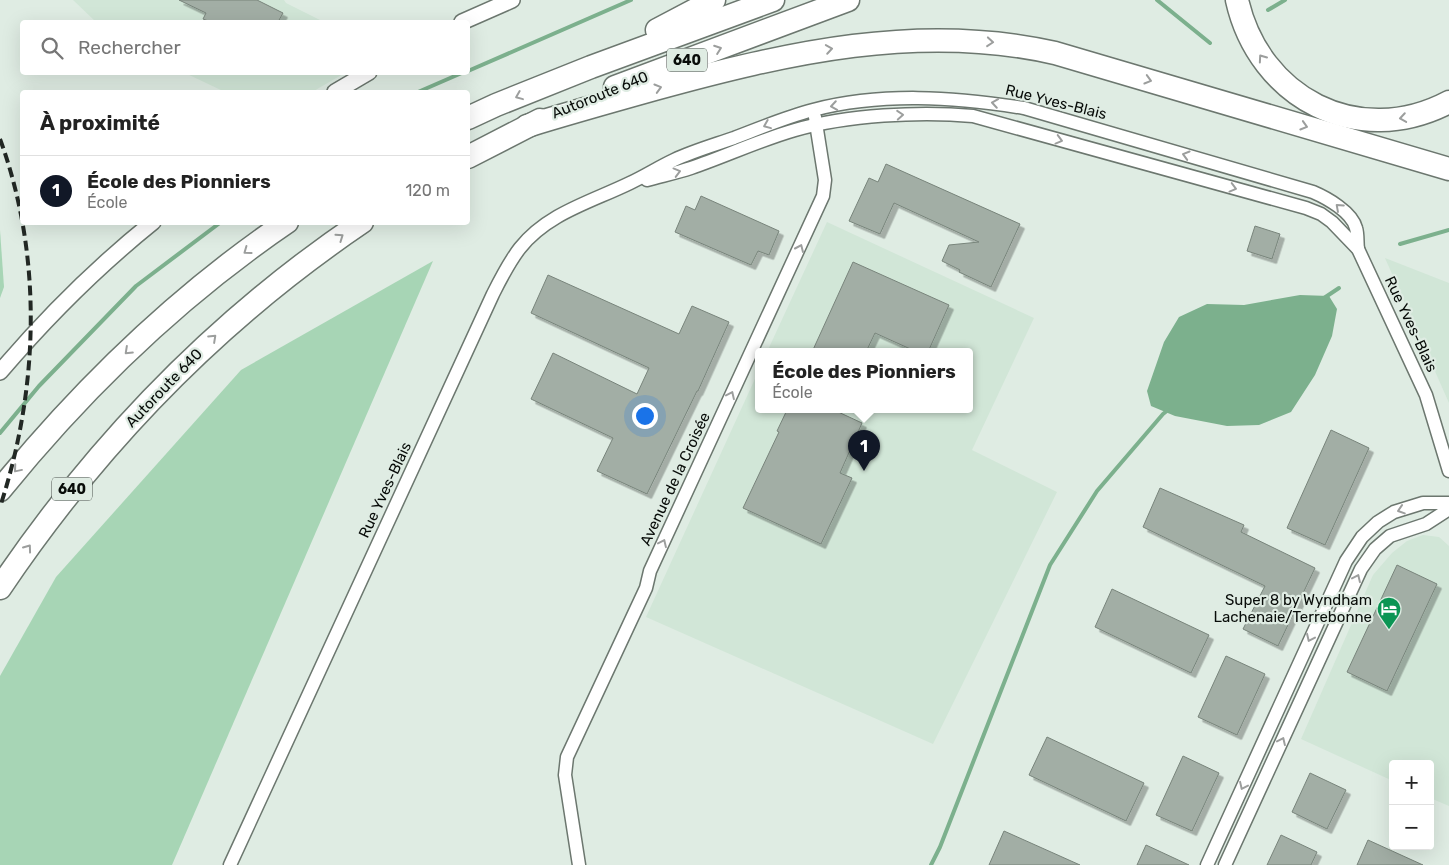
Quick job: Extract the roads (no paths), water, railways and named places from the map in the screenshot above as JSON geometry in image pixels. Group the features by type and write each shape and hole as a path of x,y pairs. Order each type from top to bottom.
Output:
{"highway":[{"path":"564,78 714,0"},
{"name":"Autoroute 640","path":"470,117 564,78 773,0"},
{"name":"Autoroute 640","path":"470,156 574,104 630,81 848,0"},
{"path":"1237,0 1250,39 1265,62 1289,88 1321,108 1347,116 1386,120 1422,114 1449,102"},
{"path":"527,126 682,82 780,57 878,43 960,40 999,43 1056,54 1449,169"},
{"path":"0,490 71,408 129,350 212,277 283,225"},
{"name":"Autoroute 640","path":"0,588 77,483 154,397 200,350 258,299 304,263 358,225"}],"street":[{"path":"467,20 512,0"},
{"path":"338,90 364,75"},
{"name":"Rue Yves-Blais","path":"230,865 481,318 506,268 524,243 546,224 574,208 630,184 674,160 783,119 813,110 874,100 926,98 970,100 1024,108 1313,192 1332,201 1343,210 1356,226 1358,249"},
{"name":"Avenue de la Croisée","path":"579,865 565,775 567,758 646,588 650,571 823,196 825,180 813,110"},
{"name":"Rue Yves-Blais","path":"630,184 685,170 788,132 817,125 907,114 953,114 973,116 1306,208 1332,222 1358,249 1426,395 1449,471"},
{"path":"0,372 69,298 150,225"},
{"path":"1207,865 1346,561 1362,536 1378,522 1394,512 1423,503 1449,503"},
{"path":"1224,865 1361,569 1375,550 1390,536 1426,524 1449,509"},
{"path":"1286,690 1302,697"}],"waterway":[{"path":"470,70 631,0"},
{"path":"1157,0 1210,43"},
{"path":"1268,10 1285,0"},
{"path":"423,90 457,75"},
{"path":"0,433 39,386 136,286 217,225"},
{"path":"1400,244 1449,230"},
{"path":"1324,298 1339,288"},
{"path":"931,865 940,847 1050,565 1097,491 1168,410"}],"railway":[{"path":"0,139 14,184 20,212"},
{"path":"0,507 13,462 22,416 28,369 31,323 29,276 23,225"}],"place":[{"name":"École des Pionniers","path":"864,471"},
{"name":"Super 8 by Wyndham Lachenaie/Terrebonne","path":"1389,630"}]}
